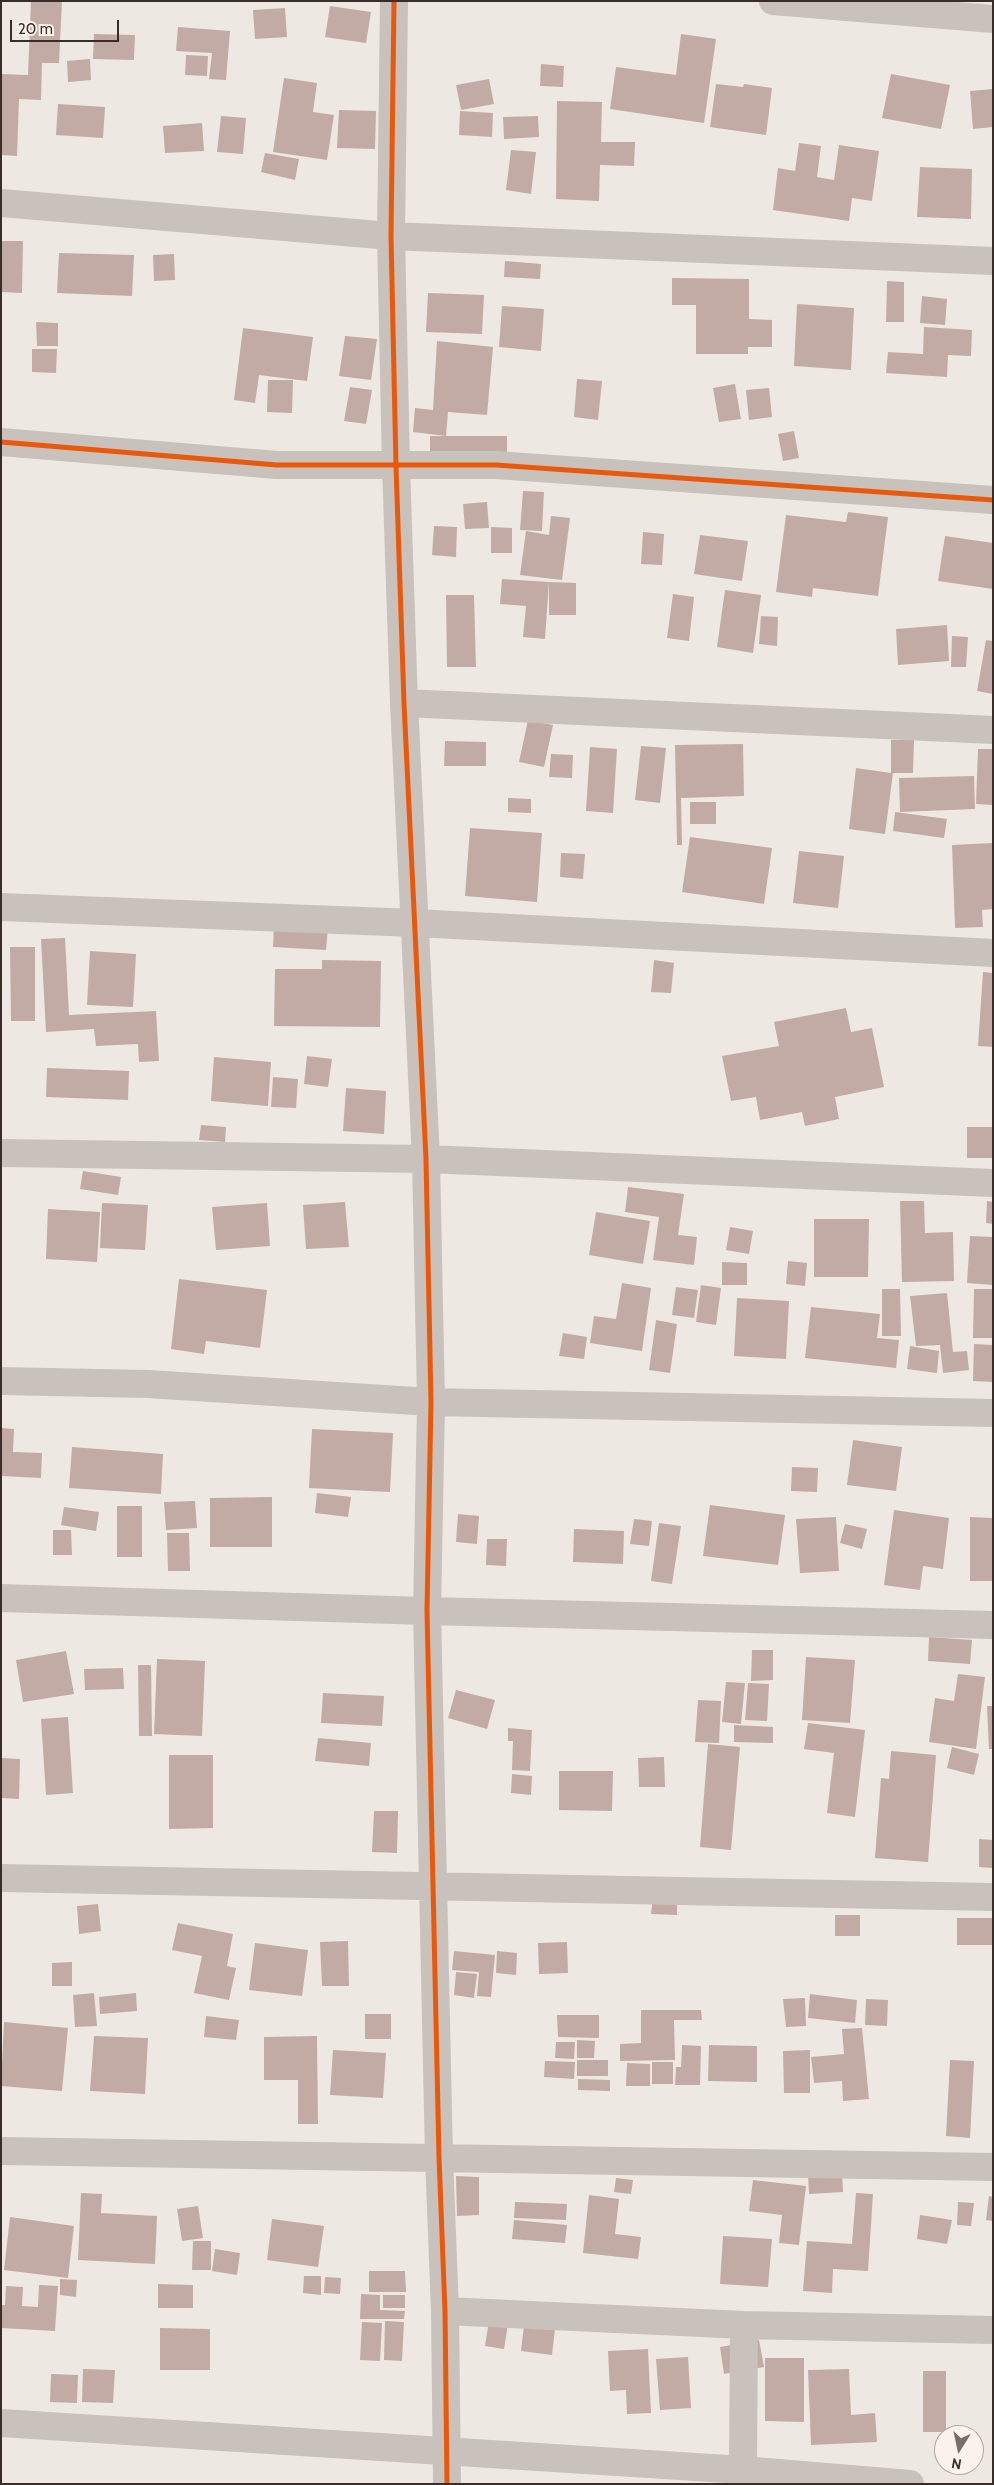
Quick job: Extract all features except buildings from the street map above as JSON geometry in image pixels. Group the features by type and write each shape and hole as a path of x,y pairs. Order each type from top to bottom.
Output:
{"street":[{"path":"394,1 391,236 404,703 426,1159 431,1402 427,1611 432,1886 445,2310 447,2484"},
{"path":"773,1 993,19"},
{"path":"1,203 391,236 993,262"},
{"path":"1,442 276,465 496,465 993,500"},
{"path":"404,703 993,730"},
{"path":"1,908 415,923 993,953"},
{"path":"1,1153 426,1159 993,1183"},
{"path":"1,1382 148,1384 431,1402 993,1412"},
{"path":"1,1598 993,1625"},
{"path":"1,1878 993,1897"},
{"path":"1,2151 993,2167"},
{"path":"445,2310 744,2324 993,2330"},
{"path":"743,2470 744,2324"},
{"path":"1,2422 447,2453 743,2470 910,2484"}],"cycle path":[{"path":"394,1 391,236 404,703 426,1159 431,1402 427,1611 439,2157 445,2311 447,2484"},
{"path":"1,442 277,465 496,465 993,500"}]}
